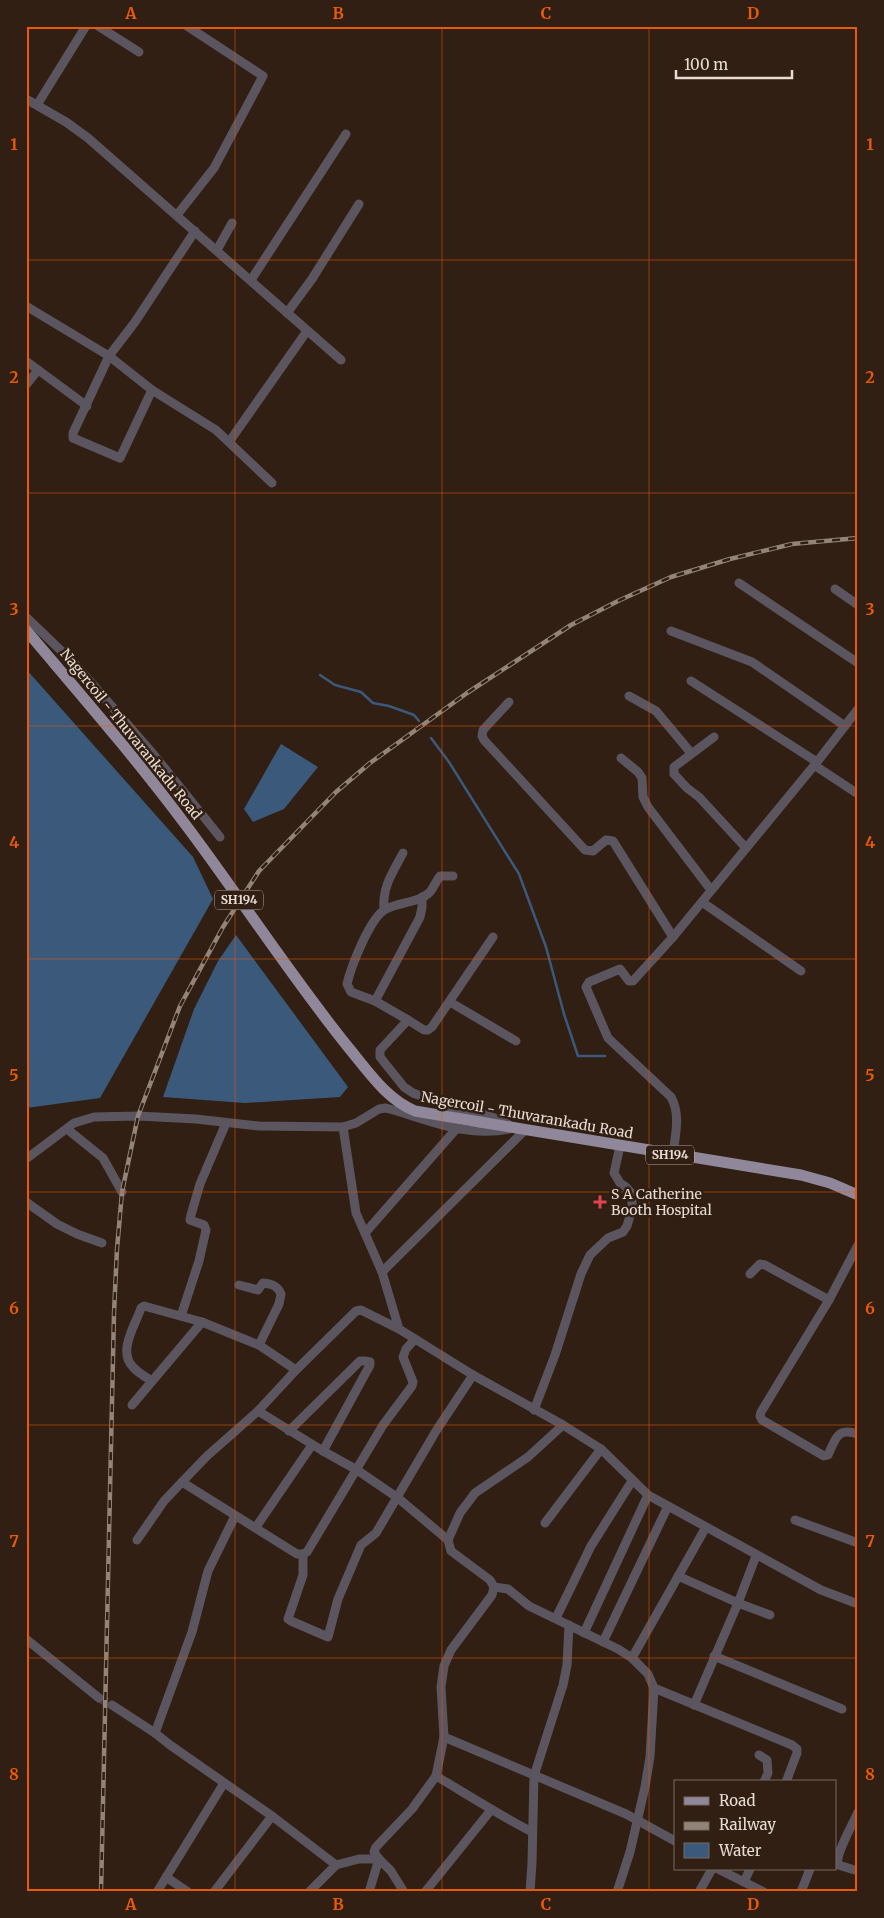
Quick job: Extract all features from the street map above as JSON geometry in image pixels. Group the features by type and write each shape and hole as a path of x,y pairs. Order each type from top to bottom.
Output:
{"main road":[{"name":"Nagercoil - Thuvarankadu Road","path":"26,630 136,760 186,825 318,1010 387,1094 407,1108 416,1112 801,1175 830,1183 858,1195"}],"street":[{"path":"37,105 86,26"},
{"path":"98,26 139,52"},
{"path":"178,215 214,168 263,76 187,26"},
{"path":"26,99 66,122 88,138 341,360"},
{"path":"250,280 346,134"},
{"path":"287,313 312,280 359,204"},
{"path":"217,250 232,223"},
{"path":"152,390 120,458 74,438 72,433 109,356 135,322 195,232"},
{"path":"26,306 109,356 152,390 216,430 272,482"},
{"path":"229,442 308,331"},
{"path":"26,361 86,406"},
{"path":"26,385 38,370"},
{"path":"739,583 858,663"},
{"path":"834,589 858,605"},
{"path":"26,617 75,664 154,755 220,837"},
{"path":"671,631 752,662 845,726"},
{"path":"691,681 858,794"},
{"path":"629,696 656,711 691,753"},
{"path":"509,702 483,730 482,736 484,740 585,850 593,851 606,840 613,841 673,937"},
{"path":"673,1155 678,1112 675,1104 664,1090 608,1038 586,987 589,982 620,969 629,981 633,981 702,902 816,764 858,709"},
{"path":"714,737 674,768 674,774 687,788 699,797 746,848"},
{"path":"621,758 638,772 642,778 643,797 648,808 711,890"},
{"path":"384,910 384,889 403,853"},
{"path":"453,876 440,876 430,892 422,897 384,910 364,937 347,984 351,992 375,1002 424,1030 430,1029 492,937"},
{"path":"375,1002 420,917 422,897"},
{"path":"702,902 801,971"},
{"path":"450,1002 516,1041"},
{"path":"408,1020 380,1050 379,1054 404,1087 424,1098 484,1114 520,1129"},
{"path":"26,1159 74,1123 94,1117 138,1116 196,1119 259,1126 343,1127 356,1123 379,1109 386,1108 457,1128 487,1132 520,1129"},
{"path":"181,1316 199,1261 206,1230 204,1225 190,1220 191,1215 200,1184 226,1123"},
{"path":"343,1127 356,1214 382,1272 399,1329"},
{"path":"365,1233 457,1128"},
{"path":"67,1129 103,1158 122,1192"},
{"path":"382,1272 520,1129"},
{"path":"534,1410 555,1356 581,1274 590,1255 608,1238 622,1232 627,1226 632,1209 632,1194 620,1183 614,1173 620,1146"},
{"path":"26,1202 57,1224 77,1234 102,1242"},
{"path":"858,1246 829,1300 760,1416 762,1420 824,1456 828,1455 841,1432 848,1431 858,1434"},
{"path":"750,1274 760,1264 765,1265 829,1300"},
{"path":"239,1285 258,1290 263,1283 269,1283 276,1286 281,1294 279,1304 259,1345"},
{"path":"152,1382 132,1367 127,1352 127,1343 142,1308 147,1305 202,1322 259,1345 296,1370"},
{"path":"137,1540 164,1501 207,1456 258,1411 296,1370 358,1311 362,1310 399,1329 473,1375 563,1425 601,1449 648,1495 821,1590 858,1604"},
{"path":"132,1405 202,1322"},
{"path":"182,1482 298,1554 307,1552 383,1425 412,1386 413,1382 403,1357 406,1349 415,1340"},
{"path":"289,1431 360,1362 370,1362 323,1451"},
{"path":"303,1554 303,1575 288,1619 328,1637 338,1599 361,1545 376,1533 436,1431 473,1375"},
{"path":"258,1411 312,1445 357,1470 398,1498 448,1540 451,1551 490,1580 494,1586 508,1589 529,1606 632,1658 648,1674 654,1688 650,1757 630,1852 617,1892"},
{"path":"448,1540 460,1513 475,1493 528,1457 563,1425"},
{"path":"256,1527 312,1445"},
{"path":"545,1523 601,1449"},
{"path":"556,1618 591,1546 632,1481"},
{"path":"584,1633 648,1495"},
{"path":"603,1642 668,1506"},
{"path":"155,1733 192,1632 208,1571 235,1516"},
{"path":"795,1520 858,1542"},
{"path":"632,1658 706,1527"},
{"path":"694,1704 738,1603 756,1556"},
{"path":"678,1576 770,1615"},
{"path":"404,1892 391,1870 374,1852 376,1847 412,1809 436,1776 444,1737 441,1687 444,1666 450,1650 492,1595 494,1586"},
{"path":"530,1892 534,1776 563,1685 567,1665 569,1625"},
{"path":"26,1639 99,1698"},
{"path":"714,1656 842,1709"},
{"path":"654,1688 792,1745 797,1749 797,1753 787,1780"},
{"path":"112,1705 155,1733 272,1816 336,1865"},
{"path":"444,1737 637,1820 674,1840"},
{"path":"759,1755 767,1760 768,1773 765,1780"},
{"path":"436,1776 491,1810 532,1832"},
{"path":"157,1892 224,1783"},
{"path":"425,1892 491,1810"},
{"path":"858,1812 852,1829 838,1856 837,1864 858,1871"},
{"path":"214,1892 272,1816"},
{"path":"309,1892 336,1865 359,1859 378,1858"},
{"path":"369,1892 378,1858"},
{"path":"699,1892 711,1870"},
{"path":"744,1882 750,1870"},
{"path":"801,1892 810,1870"},
{"path":"723,1871 764,1892"},
{"path":"166,1877 188,1892"}],"water":[{"path":"26,669 193,857 213,899 100,1098 26,1108"},
{"path":"281,744 318,767 284,809 253,822 244,809"},
{"path":"236,935 348,1087 340,1097 245,1103 163,1097 194,1009 218,961"}],"waterway":[{"path":"320,675 335,685 361,692 373,703 389,706 414,715 419,721"},
{"path":"431,738 449,762 519,874 546,947 564,1014 578,1056 605,1056"}],"tunnel":[{"path":"99,1698 112,1705"}],"railway":[{"path":"101,1892 114,1313 122,1192 138,1116 180,1006 223,927 259,871 336,792 370,763 467,693 571,625 671,577 730,559 792,544 858,538"}],"place":[{"name":"S A Catherine Booth Hospital","path":"600,1202"}]}
